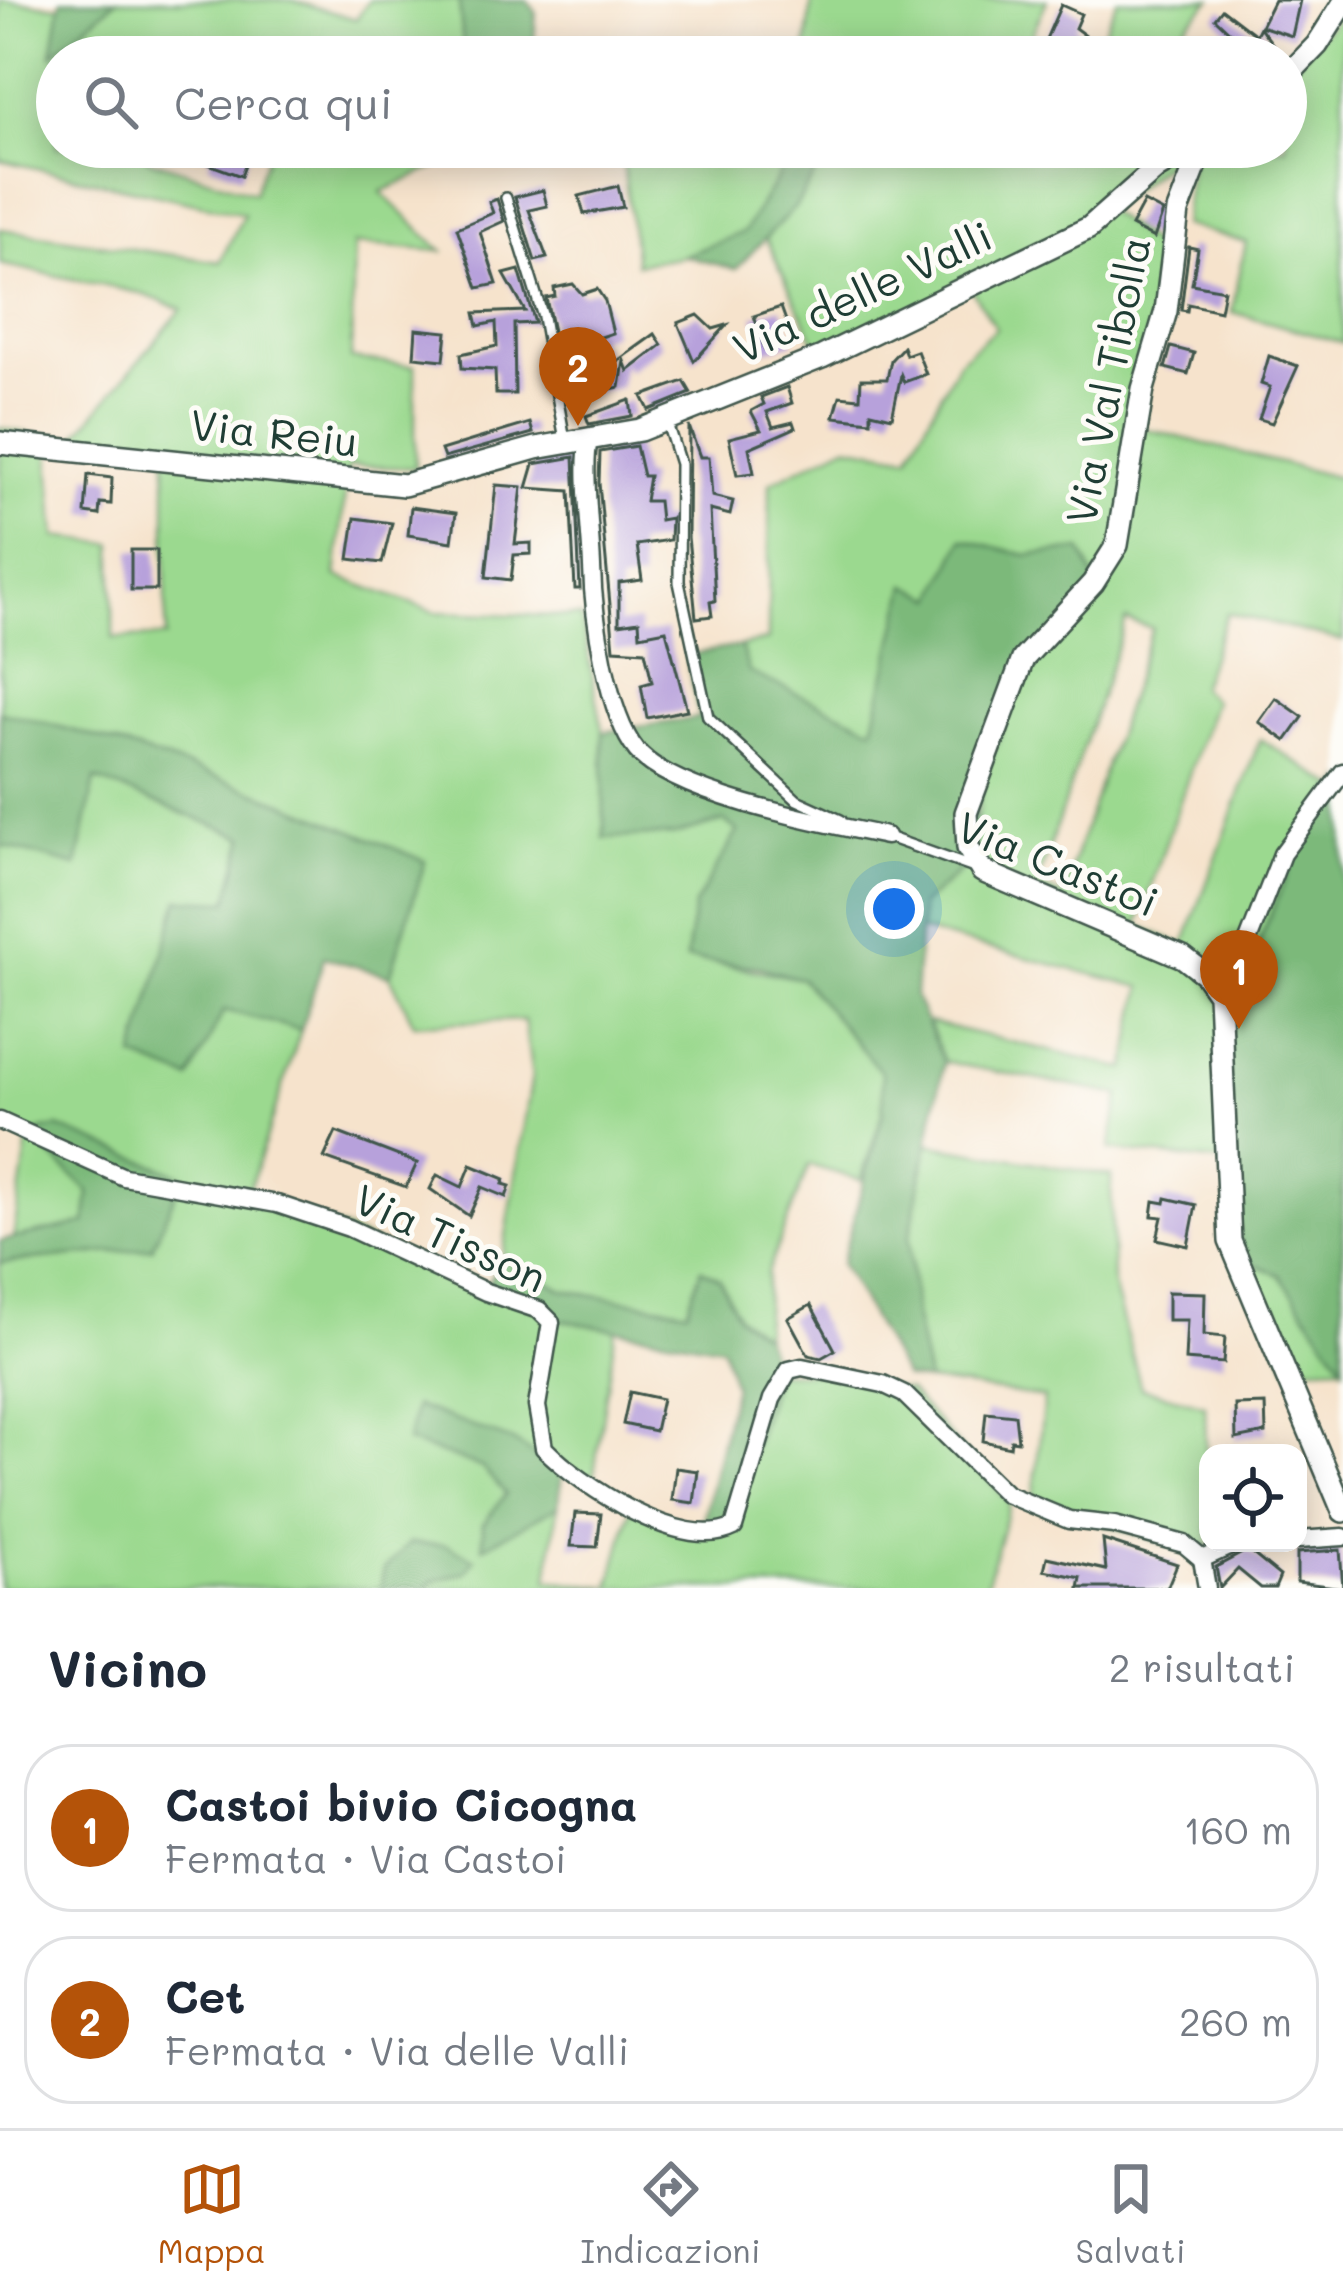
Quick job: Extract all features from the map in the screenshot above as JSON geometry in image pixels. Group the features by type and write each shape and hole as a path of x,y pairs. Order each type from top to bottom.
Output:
{"street":[{"path":"1307,55 1343,4"},
{"name":"Via delle Valli","path":"536,448 666,420 822,357 1089,228 1157,168"},
{"name":"Via Val Tibolla","path":"982,871 968,848 964,825 1009,687 1041,635 1102,571 1122,529 1143,389 1166,311 1178,211 1191,168"},
{"path":"590,440 584,460 592,500 596,648 638,752 704,790 886,836"},
{"name":"Via Reiu","path":"0,443 404,485 536,448"},
{"path":"1343,772 1282,854 1223,1005 1230,1241 1343,1511"},
{"name":"Via Castoi","path":"982,871 1183,957 1205,974 1223,1005"},
{"name":"Via Tisson","path":"0,1121 124,1177 277,1204 349,1228 486,1292 539,1310 551,1322 537,1406 544,1448 601,1492 653,1520 698,1535 718,1535 734,1527 772,1399 790,1370 802,1367 884,1384 904,1394 1006,1495 1036,1509 1184,1544 1202,1558"},
{"path":"1307,1539 1343,1537"},
{"path":"1207,1588 1202,1558 1216,1552"}],"lane":[{"path":"506,198 543,317 566,445"},
{"name":"Via Castoi","path":"666,420 680,464 676,507 683,547 679,582 708,717 797,800 982,871"}],"green space":[{"path":"0,0 60,6 56,36 36,36 36,168 0,160"},
{"path":"61,0 117,0 74,36 55,36"},
{"path":"117,0 291,0 356,19 369,0 459,0 462,36 74,36"},
{"path":"459,0 527,0 536,12 534,36 462,36"},
{"path":"812,0 1047,0 1031,36 808,36"},
{"path":"1117,0 1211,0 1175,36 1102,36"},
{"path":"1343,11 1343,343 1232,312 1246,242 1183,225 1190,168 1307,168 1307,50"},
{"path":"36,168 175,168 254,193 263,168 434,168 381,192 442,251 354,244 351,359 415,366 415,468 348,466 336,576 435,612 581,617 603,732 604,837 674,835 725,820 738,831 694,906 686,958 802,979 882,1073 883,1112 861,1180 809,1165 767,1273 764,1335 738,1317 719,1278 702,1269 688,1310 562,1290 503,1254 532,1076 524,1020 414,1024 390,976 425,861 162,758 0,712 0,428 48,437 56,537 113,544 113,638 166,637 166,451 73,440 182,309 139,293 0,264 0,229 220,262 244,214"},
{"path":"624,168 783,168 744,232 684,256 636,264"},
{"path":"783,168 819,168 796,206 736,269 684,256 744,232"},
{"path":"819,168 1160,168 1106,210 1164,253 1143,428 1343,479 1343,641 1227,613 1200,688 1214,701 1138,925 1184,945 1260,739 1336,787 1292,863 1240,985 1231,1163 1110,1150 1120,1095 944,1062 928,1022 1126,1069 1142,987 921,931 921,905 976,857 977,817 995,738 1081,551 1026,555 964,539 873,728 748,672 741,646 768,640 770,483 847,445 909,456 958,362 996,328 969,286 822,357 765,237 796,206","holes":["1126,620 1152,628 1062,896 1037,884"]},
{"path":"963,539 1025,555 1081,550 1098,585 1025,666 974,806 976,857 921,905 915,997 944,1062 909,1239 915,1319 928,1381 905,1378 841,1264 883,1112 882,1073 802,979 759,967 686,959 694,906 738,831 724,821 674,835 604,838 603,732 699,718 686,655 741,646 749,672 873,728 907,585 935,598"},
{"path":"0,712 162,758 425,861 390,976 324,957 301,1030 224,1010 190,1079 134,1057 179,899 228,901 245,837 95,779 77,866 0,845"},
{"path":"95,779 245,837 228,901 224,1009 301,1030 249,1190 561,1320 616,1327 593,1480 407,1442 481,1467 506,1494 483,1524 483,1546 558,1506 548,1580 610,1587 632,1504 701,1530 732,1505 776,1372 836,1373 909,1391 1010,1503 985,1588 428,1588 430,1582 466,1572 384,1570 380,1588 0,1588 0,1263 152,1248 30,1135 89,1192 86,1223 13,1240 29,1134 0,1119 0,845 77,866"},
{"path":"1343,780 1343,1366 1280,1275 1241,1258 1219,1040 1292,863"},
{"path":"57,1127 183,1176 152,1248 0,1263 0,1241 86,1223 89,1192 29,1134"},
{"path":"928,1144 1111,1176 1113,1285 1141,1388 1205,1405 1206,1444 1199,1444 1199,1549 1191,1552 1033,1502 1044,1398 928,1381 915,1319 909,1239"},
{"path":"503,1254 562,1290 687,1310 701,1269 719,1278 738,1317 764,1335 776,1372 734,1513 701,1530 734,1386 722,1347 561,1320 487,1285"},
{"path":"1241,1258 1280,1275 1343,1365 1288,1367"},
{"path":"415,1406 513,1441 562,1473 558,1506 483,1547 483,1524 506,1494 481,1467 407,1442"},
{"path":"409,1543 446,1545 475,1559 466,1572 430,1582 428,1588 380,1588 384,1570"}],"building":[{"path":"1274,0 1300,0 1292,36 1261,26"},
{"path":"1061,5 1081,14 1075,28 1086,36 1047,36"},
{"path":"1222,9 1256,35 1260,27 1267,36 1234,36 1215,18"},
{"path":"219,168 244,168 241,176"},
{"path":"618,186 623,207 584,214 579,196"},
{"path":"543,190 547,206 529,210 547,258 535,261 515,197"},
{"path":"497,199 504,221 480,232 497,284 478,288 457,228 493,213 489,202"},
{"path":"1144,202 1163,212 1154,238 1131,226"},
{"path":"1189,247 1198,249 1192,284 1224,290 1220,311 1188,304 1187,311 1181,310"},
{"path":"519,270 535,323 514,324 515,394 496,394 495,370 462,368 461,354 497,346 496,322 478,326 475,313 525,311 504,274"},
{"path":"573,284 582,294 597,289 605,301 613,333 598,338 609,367 655,334 662,345 628,371 624,361 620,387 567,398 546,298 555,296 554,288"},
{"path":"781,307 794,343 765,350 754,316"},
{"path":"698,315 713,329 727,325 694,361 678,323"},
{"path":"416,329 447,332 444,360 414,357"},
{"path":"903,347 906,355 917,351 926,374 904,382 901,375 892,417 871,412 871,421 834,417 840,396 860,398 861,379 887,379 891,360"},
{"path":"1171,347 1194,353 1188,374 1165,368"},
{"path":"1269,356 1298,366 1272,423 1259,419 1270,387 1261,384"},
{"path":"684,381 691,393 649,410 642,396"},
{"path":"787,387 792,403 767,412 773,427 793,422 795,428 749,448 754,473 737,475 729,438 761,430 751,411 764,404 761,397"},
{"path":"630,400 632,416 589,424 586,416"},
{"path":"530,423 533,433 444,458 441,450"},
{"path":"689,426 700,457 709,457 712,496 733,501 730,515 710,510 715,601 710,602 712,616 696,618 688,537"},
{"path":"636,446 643,476 649,476 645,501 658,501 660,520 671,518 670,540 637,545 642,580 619,583 619,624 639,621 640,635 666,630 687,710 647,718 641,685 652,682 645,651 614,649 599,483 600,452"},
{"path":"574,457 580,589 575,589 570,491 527,488 534,464"},
{"path":"88,475 112,478 111,504 100,503 99,515 85,513"},
{"path":"496,485 522,487 515,544 531,543 531,554 514,555 511,580 486,577"},
{"path":"411,507 456,513 452,542 408,535"},
{"path":"355,518 392,523 382,563 349,559"},
{"path":"131,550 157,550 157,590 131,590"},
{"path":"1276,698 1303,717 1286,741 1259,722"},
{"path":"336,1132 417,1163 406,1187 324,1158"},
{"path":"471,1165 505,1179 503,1184 510,1186 506,1197 482,1187 469,1216 430,1189 437,1175 462,1187"},
{"path":"1166,1198 1196,1205 1188,1246 1157,1239 1162,1217 1152,1216 1154,1201 1165,1203"},
{"path":"1168,1292 1205,1293 1204,1335 1225,1337 1223,1363 1185,1360 1187,1320 1168,1320"},
{"path":"811,1305 835,1350 821,1358 808,1355 788,1318"},
{"path":"630,1392 662,1399 655,1431 623,1424"},
{"path":"1265,1404 1266,1433 1236,1439 1235,1405"},
{"path":"986,1412 1015,1415 1018,1441 1011,1440 1010,1447 983,1441"},
{"path":"676,1468 698,1471 694,1503 672,1500"},
{"path":"575,1513 601,1514 597,1547 571,1546"},
{"path":"1103,1540 1177,1564 1167,1588 1079,1588 1081,1578 1044,1570 1047,1557 1106,1570"},
{"path":"1340,1550 1343,1588 1297,1582 1297,1553"},
{"path":"1250,1552 1280,1576 1275,1588 1261,1588 1238,1569 1220,1588 1216,1567"}],"place":[{"name":"Cet","path":"578,426"},
{"name":"Castoi bivio Cicogna","path":"1239,1029"}]}
